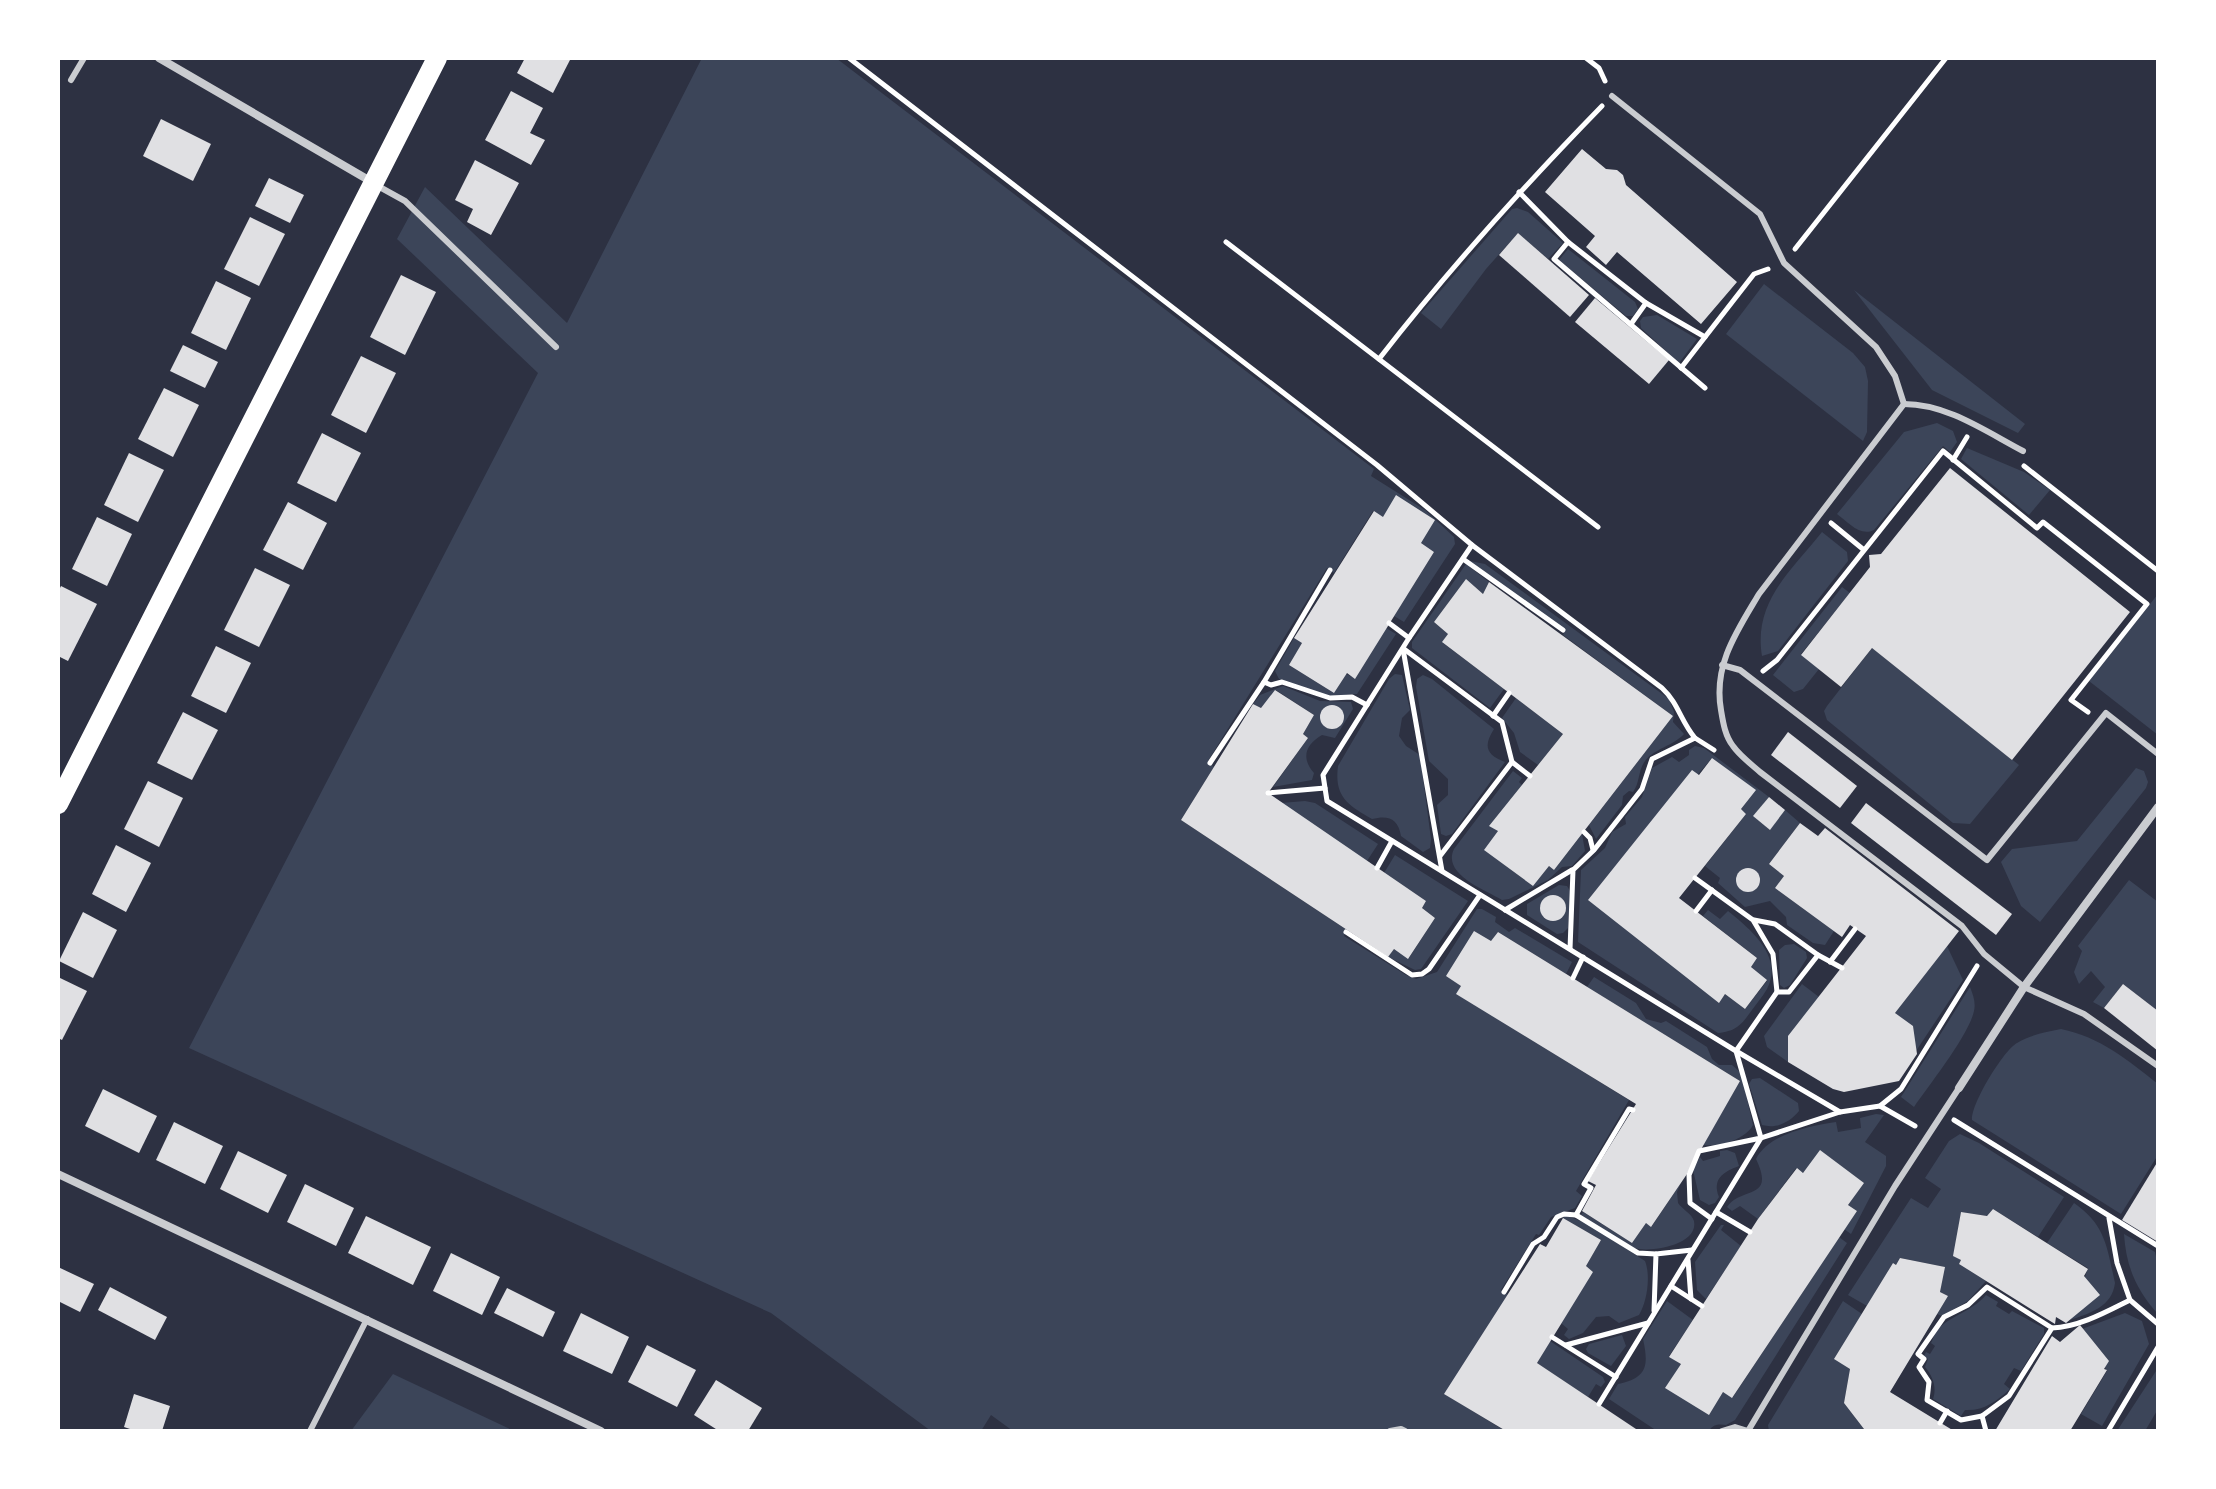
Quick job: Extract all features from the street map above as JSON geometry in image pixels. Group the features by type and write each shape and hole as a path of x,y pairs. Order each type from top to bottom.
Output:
{"highway":[{"path":"58,804 437,58"}],"street":[{"path":"159,58 373,183"},
{"path":"1959,1088 2024,987 2158,807"},
{"path":"58,1174 601,1431"}],"lane":[{"path":"71,80 84,58"},
{"path":"1612,96 1760,214 1784,263 1876,347 1895,376 1904,404"},
{"path":"373,183 405,201 556,347"},
{"path":"1904,404 1930,406 2023,451"},
{"path":"1904,404 1759,594 1726,651 1718,691 1723,725 1731,744 1760,772 1962,926 1984,954 2024,987 2084,1014 2158,1066"},
{"path":"1722,665 1740,670 1987,860 2106,713 2158,754"},
{"path":"1722,1431 1735,1427 1748,1431 1895,1186 1959,1088"},
{"path":"310,1431 326,1405 367,1319"},
{"path":"1390,1431 1405,1431"}],"path":[{"path":"849,58 1377,465 1472,545 1662,688 1676,700 1680,716 1695,738 1720,754 1731,744"},
{"path":"1379,359 1416,311 1519,192 1612,96 1599,68 1586,58"},
{"path":"1681,368 1754,274 1784,263 1946,58"},
{"path":"1519,192 1568,242 1646,303 1705,337"},
{"path":"1226,242 1598,527"},
{"path":"1568,242 1554,259 1705,388"},
{"path":"1631,324 1646,303"},
{"path":"1953,460 1973,425"},
{"path":"1753,680 1777,660 1943,451 2037,528 2043,522 2147,604 2071,700 2099,721"},
{"path":"2023,451 2016,460 2158,571"},
{"path":"1820,515 1864,550"},
{"path":"1472,545 1323,775 1327,801 1840,1112"},
{"path":"1463,559 1563,630"},
{"path":"1210,763 1264,682 1330,570"},
{"path":"1389,623 1409,638"},
{"path":"1403,648 1502,722 1512,762 1530,776"},
{"path":"1403,648 1443,872"},
{"path":"1264,682 1271,685 1282,682 1330,698 1352,697 1367,705"},
{"path":"1493,716 1509,693"},
{"path":"1505,910 1573,870 1594,850 1642,789 1652,759 1695,738"},
{"path":"1440,856 1512,762"},
{"path":"1268,793 1325,788"},
{"path":"1584,832 1594,850"},
{"path":"1377,868 1392,841"},
{"path":"1570,949 1573,870"},
{"path":"1695,878 1753,920 1773,954 1777,992 1736,1051"},
{"path":"1696,911 1712,890"},
{"path":"1346,932 1412,975 1422,974 1429,969 1480,895"},
{"path":"1753,920 1775,924 1842,968"},
{"path":"1830,962 1855,929"},
{"path":"1712,1219 1690,1203 1689,1175 1699,1151 1761,1138 1840,1112 1880,1106 1901,1089 1984,954"},
{"path":"1777,992 1789,992 1818,955"},
{"path":"1573,978 1583,957"},
{"path":"1599,1404 1761,1138 1736,1051"},
{"path":"1880,1106 1929,1134"},
{"path":"1576,1215 1591,1188 1584,1184 1629,1109 1633,1110"},
{"path":"1943,1113 2158,1246"},
{"path":"1716,1212 1750,1232"},
{"path":"1504,1292 1533,1244 1544,1237 1557,1217 1564,1214 1576,1215 1638,1253 1693,1250"},
{"path":"2109,1217 2117,1263 2130,1300 2158,1324"},
{"path":"1654,1315 1656,1254"},
{"path":"1688,1259 1691,1299"},
{"path":"1671,1286 1702,1306"},
{"path":"2052,1328 2021,1383 1982,1416 1961,1420 1927,1400 1929,1382 1919,1367 1924,1359 1918,1354 1922,1343 1944,1317 1968,1305 1987,1287 2009,1298 2052,1328 2063,1328 2091,1318 2130,1300"},
{"path":"1566,1345 1649,1323"},
{"path":"1552,1337 1616,1377"},
{"path":"2108,1431 2158,1347"},
{"path":"1940,1423 1947,1411"},
{"path":"1982,1416 1986,1431"}],"shaded area":[{"path":"702,58 836,58 1374,469 1371,476 1425,510 1454,537 1455,544 1404,622 1394,616 1434,552 1373,511 1334,573 1327,568 1208,761 1214,767 1181,820 1347,930 1344,936 1416,979 1437,972 1477,909 1496,917 1495,922 1509,932 1515,928 1572,962 1566,974 1498,932 1447,975 1461,986 1457,994 1629,1100 1576,1191 1582,1196 1575,1208 1551,1217 1539,1235 1536,1234 1501,1290 1508,1295 1445,1394 1505,1431 1013,1431 991,1415 981,1431 931,1431 771,1313 189,1048 538,373 397,239 425,187 567,323"},
{"path":"1512,209 1528,212 1563,243 1548,259 1518,233 1486,269 1441,329 1421,313"},
{"path":"1568,249 1635,302 1638,309 1633,316 1626,316 1559,260"},
{"path":"1764,284 1853,353 1865,367 1868,381 1867,432 1863,441 1726,334"},
{"path":"1854,290 2025,424 2018,433 1932,390"},
{"path":"1657,315 1697,339 1679,363 1641,328 1643,317"},
{"path":"1937,423 1953,431 1957,442 1950,452 1943,446 1874,530 1859,530 1837,514 1904,432"},
{"path":"1967,448 2024,472 2050,490 2029,515 1961,459"},
{"path":"1822,532 1847,552 1848,561 1778,651 1762,656 1763,619 1769,603 1787,574"},
{"path":"1470,561 1485,564 1669,699 1674,712 1673,722 1684,734 1645,761 1633,792 1629,791 1623,796 1622,805 1596,839 1589,825 1673,716"},
{"path":"1466,564 1489,582 1483,594 1466,580 1434,622 1448,634 1443,643 1504,689 1490,708 1412,648 1412,642"},
{"path":"1842,587 1850,593 1801,654 1819,669 1803,689 1794,692 1773,675"},
{"path":"2158,594 2158,735 2089,681"},
{"path":"1386,628 1396,634 1357,694 1331,696 1319,693 1279,679 1275,671 1294,638 1302,643 1289,665 1334,693 1346,674 1355,678"},
{"path":"1872,648 2019,765 1970,824 1953,823 1827,720 1824,711 1827,706"},
{"path":"1395,674 1402,675 1410,710 1402,718 1399,736 1406,746 1420,755 1431,839 1430,848 1423,852 1401,836 1391,819 1372,819 1356,809 1344,799 1338,785 1338,766 1389,679"},
{"path":"1423,675 1494,729 1488,740 1488,749 1505,762 1452,834 1446,836 1441,834 1437,805 1448,795 1448,779 1429,761 1416,687 1417,679"},
{"path":"1283,686 1320,701 1351,702 1353,709 1335,738 1322,735 1309,747 1306,757 1314,773 1312,780 1273,787 1308,738 1303,734 1314,715 1276,690 1261,708 1253,704 1260,695"},
{"path":"1516,698 1563,734 1538,765 1520,752 1514,733 1502,718"},
{"path":"1695,746 1704,748 1769,797 1754,816 1770,829 1785,810 1800,823 1769,864 1784,876 1775,888 1834,931 1825,945 1813,943 1787,925 1786,917 1770,901 1745,907 1718,883 1720,878 1705,866 1746,814 1741,809 1755,790 1712,758 1589,900 1719,1002 1725,994 1745,1009 1767,981 1751,967 1757,958 1703,916 1708,910 1720,919 1728,911 1746,926 1768,955 1771,977 1767,989 1741,1023 1730,1031 1718,1033 1578,942 1581,870 1605,848 1612,832 1626,824 1625,817 1642,797 1652,768 1672,757 1679,762"},
{"path":"2136,768 2144,771 2148,782 2146,788 2040,922 2021,906 2001,862 2012,849 2077,841"},
{"path":"1513,771 1522,778 1519,782 1522,785 1490,825 1498,831 1485,850 1533,886 1549,866 1554,870 1582,834 1585,851 1572,866 1562,867 1548,880 1502,900 1466,880 1454,866 1452,858 1454,849"},
{"path":"1281,803 1315,803 1378,844 1367,861"},
{"path":"1395,855 1468,901 1421,969 1415,970 1388,957 1394,949 1409,958 1435,918 1422,908 1426,901 1384,873"},
{"path":"2129,880 2158,902 2158,1011 2123,984 2104,1008 2093,1002 2105,987 2091,971 2079,984 2074,972 2082,951 2078,946"},
{"path":"1559,885 1567,886 1570,891 1568,928 1557,934 1527,915 1527,904"},
{"path":"1794,944 1806,952 1807,958 1790,985 1784,988 1780,985 1779,950 1785,945"},
{"path":"1947,946 1963,980 1916,1051 1895,1013"},
{"path":"1594,977 1636,1003 1646,1019 1661,1023 1666,1021 1707,1047 1712,1059 1719,1065 1732,1065 1740,1072 1753,1125 1744,1135 1716,1145 1703,1145 1740,1081 1587,987"},
{"path":"1802,984 1819,997 1788,1062 1767,1047 1764,1036"},
{"path":"1970,987 1975,1005 1971,1021 1914,1107 1901,1097"},
{"path":"2061,1029 2101,1044 2158,1084 2158,1155 2121,1214 1972,1120 1982,1091 2011,1048 2027,1038"},
{"path":"1760,1078 1798,1103 1799,1111 1783,1124 1762,1125 1749,1084 1752,1079"},
{"path":"1884,1115 1865,1142 1886,1156 1886,1166 1851,1234 1844,1229 1857,1211 1848,1205 1863,1183 1821,1151 1803,1173 1796,1168 1758,1219 1740,1206 1732,1211 1727,1207 1759,1187 1762,1181 1756,1159 1770,1143 1802,1129 1836,1122 1838,1132 1861,1128 1860,1118"},
{"path":"1960,1134 2064,1197 2038,1237 1993,1209 1987,1216 1961,1212 1954,1256 1961,1260 1959,1264 1986,1281 1968,1301 1942,1316 1937,1314 1948,1296 1940,1292 1944,1267 1900,1258 1896,1265 1893,1263 1867,1306 1848,1295 1911,1198 1928,1208 1941,1189 1925,1178 1949,1141"},
{"path":"1720,1151 1735,1153 1739,1166 1720,1177 1717,1185 1719,1197 1709,1205 1700,1200 1693,1170 1700,1157 1703,1161 1720,1156"},
{"path":"1681,1183 1677,1192 1678,1203 1693,1218 1694,1229 1689,1236 1672,1245 1634,1248 1613,1238 1581,1215 1583,1212 1632,1243 1646,1223 1652,1226"},
{"path":"2074,1203 2093,1220 2104,1238 2115,1283 2105,1303 2092,1312 2070,1320 2088,1268 2047,1243"},
{"path":"1565,1215 1588,1224 1645,1261 1647,1289 1639,1315 1619,1323 1609,1316 1596,1317 1583,1333 1569,1339 1564,1335 1568,1329 1561,1323 1593,1272 1586,1266 1601,1240 1563,1218"},
{"path":"1724,1225 1721,1230 1741,1246 1706,1299 1697,1290 1695,1262"},
{"path":"2124,1234 2155,1252 2158,1314 2134,1277"},
{"path":"1839,1237 1847,1243 1735,1420 1714,1426 1709,1431 1657,1431 1609,1399 1618,1384 1635,1378 1644,1369 1643,1339 1667,1301 1693,1320 1669,1356 1681,1364 1666,1388 1709,1414 1723,1392 1733,1397"},
{"path":"1986,1295 2009,1314 2012,1311 2044,1328 2044,1334 2021,1371 2014,1368 2004,1384 2010,1389 1990,1404 1965,1410 1961,1416 1933,1399 1934,1382 1925,1367 1928,1359 1924,1356 1926,1352 1930,1354 1935,1346 1931,1343 1940,1327"},
{"path":"1843,1301 1862,1314 1835,1359 1850,1369 1844,1403 1863,1431 1769,1431 1768,1425"},
{"path":"2125,1313 2142,1321 2149,1344 2102,1426 2081,1414 2107,1371 2082,1329"},
{"path":"1622,1335 1626,1346 1611,1366 1586,1349 1589,1344"},
{"path":"1550,1341 1603,1377 1605,1382 1601,1387 1596,1384 1588,1397 1537,1363"},
{"path":"2158,1368 2158,1409 2145,1431 2117,1431"},
{"path":"393,1374 514,1431 351,1431"}],"building":[{"path":"525,58 571,58 553,93 517,73"},
{"path":"511,91 543,108 530,133 545,140 531,165 485,140"},
{"path":"161,119 211,144 193,181 143,156"},
{"path":"1582,149 1606,169 1617,170 1623,175 1626,185 1737,282 1701,324 1617,252 1606,265 1586,247 1595,236 1545,192"},
{"path":"475,160 519,183 491,235 467,222 473,209 455,200"},
{"path":"269,178 304,195 290,223 255,206"},
{"path":"250,217 285,234 259,286 224,269"},
{"path":"1518,233 1589,295 1570,317 1499,255"},
{"path":"401,275 436,292 405,355 370,337"},
{"path":"216,281 251,298 226,350 191,333"},
{"path":"1595,298 1669,360 1649,384 1575,322"},
{"path":"183,345 218,362 205,388 170,371"},
{"path":"361,356 396,373 366,433 331,415"},
{"path":"164,388 199,405 173,457 138,439"},
{"path":"322,433 361,453 336,502 297,483"},
{"path":"129,453 164,470 138,522 104,505"},
{"path":"1950,468 2130,612 2012,760 1872,648 1841,687 1801,655 1870,567 1869,555 1881,554"},
{"path":"1396,495 1435,520 1421,543 1434,552 1355,679 1347,673 1334,693 1289,665 1302,643 1294,638 1374,511 1383,517"},
{"path":"288,502 327,523 303,570 263,550"},
{"path":"97,517 132,534 107,586 72,569"},
{"path":"255,568 290,585 259,647 224,630"},
{"path":"1466,579 1483,594 1489,582 1673,716 1554,870 1549,866 1533,886 1484,850 1498,831 1489,826 1563,734 1442,642 1448,634 1434,622"},
{"path":"61,586 97,604 68,661 58,656 58,592"},
{"path":"216,646 251,663 226,713 191,696"},
{"path":"1275,690 1314,715 1303,734 1308,738 1268,793 1426,901 1422,908 1435,918 1408,959 1394,949 1388,957 1181,820 1253,704 1261,708"},
{"path":"1327,705 1337,705 1344,712 1344,722 1337,729 1327,729 1320,722 1320,712"},
{"path":"183,712 218,730 192,780 157,763"},
{"path":"1788,732 1857,786 1840,808 1771,755"},
{"path":"1712,758 1756,790 1741,809 1746,814 1679,898 1757,958 1751,967 1767,980 1745,1009 1725,994 1719,1003 1588,900 1692,770 1699,775"},
{"path":"148,781 183,798 159,847 124,829"},
{"path":"1769,797 1785,810 1770,830 1753,816"},
{"path":"1866,803 2012,914 1996,935 1851,823"},
{"path":"1800,823 1818,836 1825,828 1959,931 1895,1013 1913,1026 1917,1054 1899,1081 1844,1092 1833,1089 1788,1062 1788,1036 1866,936 1850,925 1842,937 1775,888 1784,876 1769,864"},
{"path":"116,845 151,863 126,912 92,894"},
{"path":"1743,868 1753,868 1760,875 1760,885 1753,892 1743,892 1736,885 1736,875"},
{"path":"1553,895 1562,899 1566,908 1562,917 1553,921 1544,917 1540,908 1544,899"},
{"path":"83,912 117,930 93,978 59,961"},
{"path":"1474,931 1491,941 1498,932 1740,1081 1687,1174 1651,1227 1646,1223 1632,1243 1582,1211 1596,1185 1588,1181 1636,1104 1456,994 1461,986 1446,976"},
{"path":"58,977 87,991 62,1040 58,1038"},
{"path":"2123,984 2158,1011 2158,1051 2104,1008"},
{"path":"103,1089 157,1116 139,1153 85,1126"},
{"path":"174,1122 223,1146 205,1184 156,1160"},
{"path":"1820,1150 1864,1183 1848,1205 1857,1211 1732,1398 1723,1392 1709,1415 1665,1388 1681,1364 1669,1357 1758,1219 1797,1168 1803,1173"},
{"path":"238,1151 287,1175 268,1213 220,1189"},
{"path":"2158,1161 2158,1242 2122,1220"},
{"path":"305,1184 354,1208 336,1246 287,1222"},
{"path":"1993,1209 2088,1269 2084,1276 2100,1295 2066,1323 2056,1317 2055,1324 1959,1264 1961,1260 1953,1256 1961,1212 1987,1216"},
{"path":"366,1216 431,1247 413,1285 348,1253"},
{"path":"1563,1218 1601,1240 1586,1266 1593,1272 1537,1363 1639,1431 1506,1431 1444,1394 1540,1244 1546,1247"},
{"path":"451,1253 500,1277 482,1315 433,1291"},
{"path":"1900,1258 1945,1267 1940,1292 1948,1296 1890,1392 1954,1431 1863,1431 1844,1403 1850,1369 1834,1359 1893,1263 1896,1265"},
{"path":"58,1267 94,1284 80,1312 58,1301"},
{"path":"110,1287 167,1317 155,1340 98,1310"},
{"path":"507,1288 555,1312 543,1337 494,1313"},
{"path":"581,1313 629,1337 612,1374 563,1351"},
{"path":"2080,1325 2109,1361 2104,1369 2107,1370 2070,1431 1995,1431 2052,1336 2060,1342"},
{"path":"647,1345 696,1370 677,1407 628,1382"},
{"path":"716,1380 762,1408 748,1431 719,1431 694,1415"},
{"path":"134,1394 170,1406 162,1431 129,1431 124,1427"}]}
